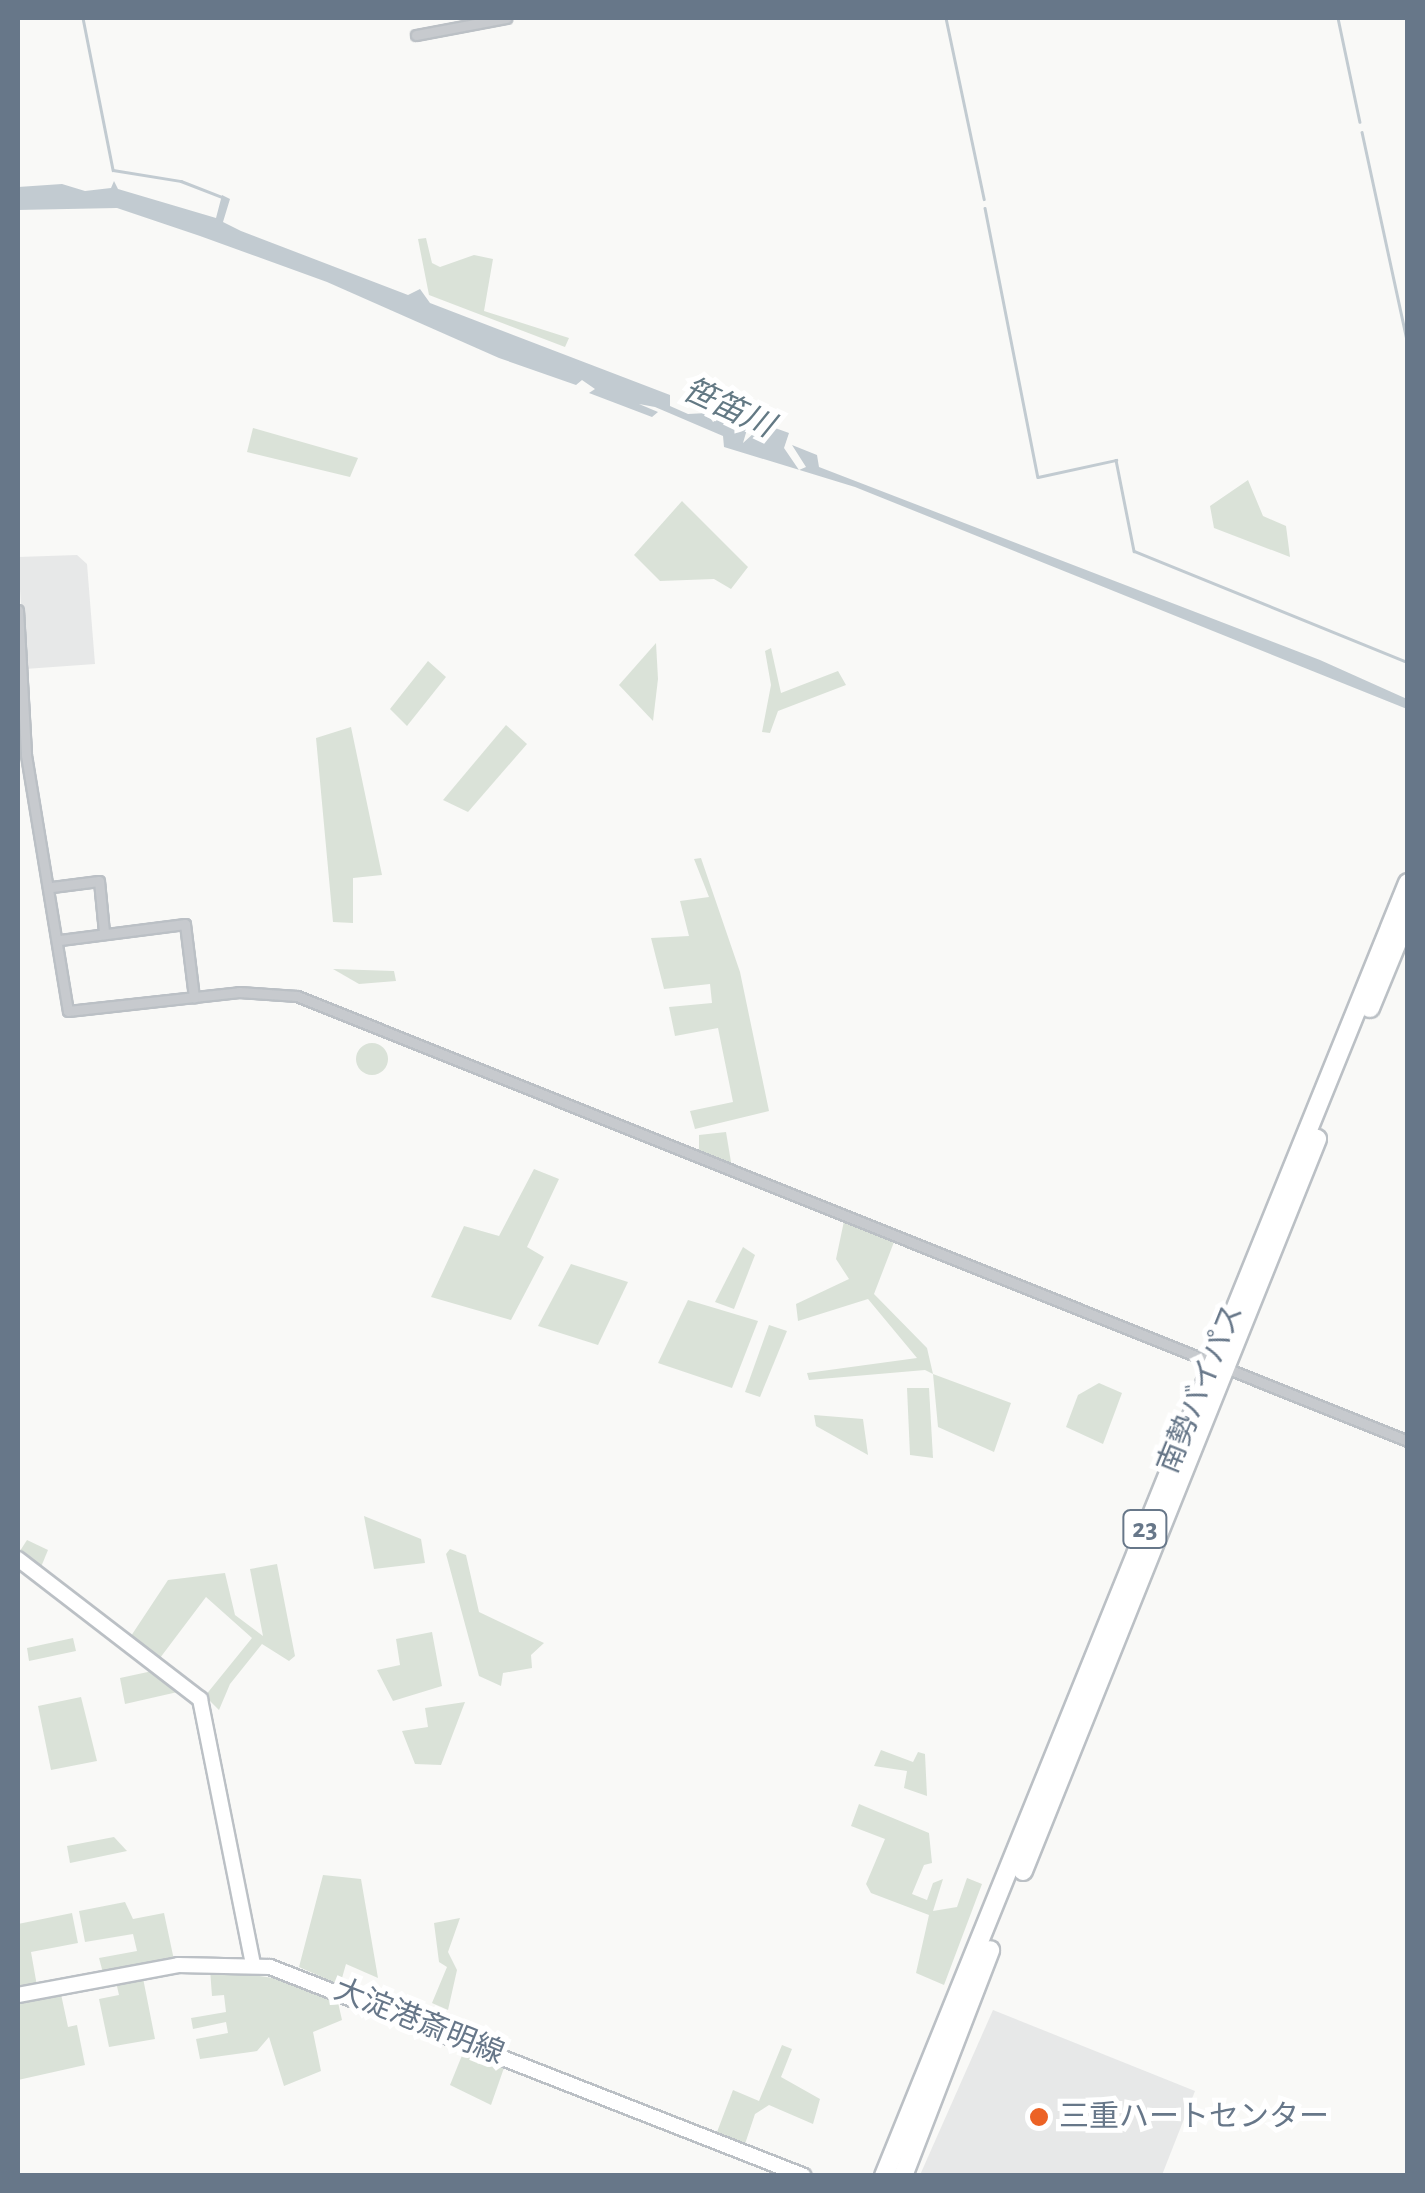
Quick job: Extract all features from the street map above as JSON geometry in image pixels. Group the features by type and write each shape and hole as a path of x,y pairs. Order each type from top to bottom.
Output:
{"highway":[{"name":"南勢バイパス","path":"903,2176 1408,882"},
{"name":"南勢バイパス","path":"884,2176 1408,916"}],"main road":[{"path":"18,1559 200,1699 253,1964"},
{"name":"大淀港斎明線","path":"18,1995 178,1965 253,1964 338,1990 804,2176"}],"street":[{"path":"416,35 506,18"},
{"path":"18,610 22,756 52,887 68,1011 194,997 298,996 1408,1441"},
{"path":"52,887 99,881 104,932"},
{"path":"60,940 185,924 194,997"}],"shaded area":[{"path":"114,181 118,189 216,218 222,195 230,199 223,222 241,231 408,295 420,289 430,303 670,395 670,406 688,414 707,413 713,422 722,417 748,426 743,443 764,424 789,433 784,448 799,470 724,447 723,436 655,407 639,404 658,412 652,417 589,393 595,389 582,380 576,385 499,358 327,282 117,208 18,210 18,187 62,184 85,191 111,188"},
{"path":"426,238 432,263 440,267 474,255 493,259 484,311 569,338 565,347 429,295 418,239"},
{"path":"253,428 358,458 350,477 247,452"},
{"path":"792,445 817,455 819,467 1320,660 1407,699 1407,709 855,487 799,470 806,467"},
{"path":"1248,480 1263,516 1286,526 1290,557 1214,528 1210,506"},
{"path":"682,501 748,567 731,589 714,579 660,581 634,555"},
{"path":"77,555 87,564 95,664 25,669 18,557"},
{"path":"656,643 658,679 653,721 619,685"},
{"path":"771,648 781,693 838,671 846,685 778,711 770,733 762,732 771,685 765,651"},
{"path":"428,661 446,677 407,726 390,709"},
{"path":"506,725 527,744 468,812 443,800"},
{"path":"351,727 382,875 353,878 353,923 333,922 316,738"},
{"path":"701,858 740,972 769,1111 695,1129 690,1111 733,1102 718,1028 675,1036 669,1007 712,1003 710,984 664,989 651,938 689,936 680,901 709,897 694,859"},
{"path":"333,969 394,971 396,981 359,984"},
{"path":"372,1043 383,1048 388,1059 383,1070 372,1075 361,1070 356,1059 361,1048"},
{"path":"726,1132 732,1168 699,1153 699,1135"},
{"path":"534,1169 559,1179 527,1247 544,1257 511,1320 431,1297 464,1226 499,1236"},
{"path":"844,1221 894,1242 874,1294 927,1348 933,1374 925,1370 809,1380 807,1373 917,1358 868,1299 798,1321 796,1304 849,1279 836,1259"},
{"path":"743,1247 755,1255 734,1309 715,1302"},
{"path":"571,1264 628,1282 598,1345 538,1326"},
{"path":"688,1300 758,1321 732,1388 658,1363"},
{"path":"769,1325 787,1331 760,1397 745,1392"},
{"path":"933,1374 1011,1403 994,1452 938,1427"},
{"path":"1099,1383 1122,1393 1103,1444 1066,1427 1078,1395"},
{"path":"907,1388 929,1388 933,1458 910,1455"},
{"path":"814,1415 863,1419 868,1455 816,1426"},
{"path":"364,1516 421,1539 425,1563 374,1569"},
{"path":"27,1540 48,1550 41,1567 18,1554"},
{"path":"450,1549 466,1555 479,1612 544,1643 531,1655 532,1668 503,1673 501,1686 479,1676 446,1554"},
{"path":"277,1564 295,1656 289,1661 262,1644 230,1684 219,1710 205,1696 252,1638 206,1597 160,1658 131,1636 168,1580 225,1573 235,1615 263,1636 250,1569"},
{"path":"432,1632 442,1686 393,1701 377,1670 400,1665 396,1639"},
{"path":"73,1638 76,1651 29,1661 27,1648"},
{"path":"157,1670 182,1691 125,1704 120,1678"},
{"path":"81,1697 97,1761 51,1770 38,1706"},
{"path":"465,1702 441,1765 415,1764 402,1731 428,1727 425,1708"},
{"path":"881,1750 913,1762 918,1752 925,1754 927,1796 904,1788 907,1771 874,1766"},
{"path":"859,1804 929,1833 932,1863 924,1865 912,1894 927,1900 933,1883 943,1879 933,1911 957,1907 967,1878 982,1884 944,1985 916,1973 929,1915 871,1893 866,1884 885,1839 851,1826"},
{"path":"114,1837 127,1851 70,1863 67,1846"},
{"path":"323,1875 361,1879 378,1978 346,1964 340,1985 299,1967"},
{"path":"125,1902 133,1919 164,1913 174,1960 103,1973 99,1958 137,1951 133,1934 85,1942 79,1911"},
{"path":"72,1913 78,1943 31,1952 37,1986 18,1989 18,1924"},
{"path":"460,1918 448,1952 457,1970 448,2010 432,2003 447,1967 439,1962 434,1923"},
{"path":"210,1969 281,1979 337,1998 342,2020 313,2032 321,2071 284,2086 269,2037 257,2051 200,2059 196,2039 228,2033 226,2022 193,2029 191,2018 226,2012 224,1995 212,1996"},
{"path":"143,1978 155,2039 109,2047 99,1999 119,1995 116,1982"},
{"path":"61,1994 68,2027 77,2025 85,2065 18,2080 18,2002"},
{"path":"993,2010 1195,2091 1162,2175 920,2175"},
{"path":"782,2045 792,2049 781,2077 820,2099 813,2124 769,2105 755,2114 745,2144 717,2132 733,2090 759,2101"},
{"path":"465,2048 505,2065 491,2105 450,2085"}],"waterway":[{"path":"83,18 113,170 181,181 222,197"},
{"path":"946,18 984,199"},
{"path":"1338,18 1360,122"},
{"path":"1362,132 1408,344"},
{"path":"985,208 1038,477 1116,460 1134,551 1408,662"}],"place":[{"name":"三重ハートセンター","path":"1039,2117"}],"water label":[{"name":"笹笛川","path":"728,408"}]}
